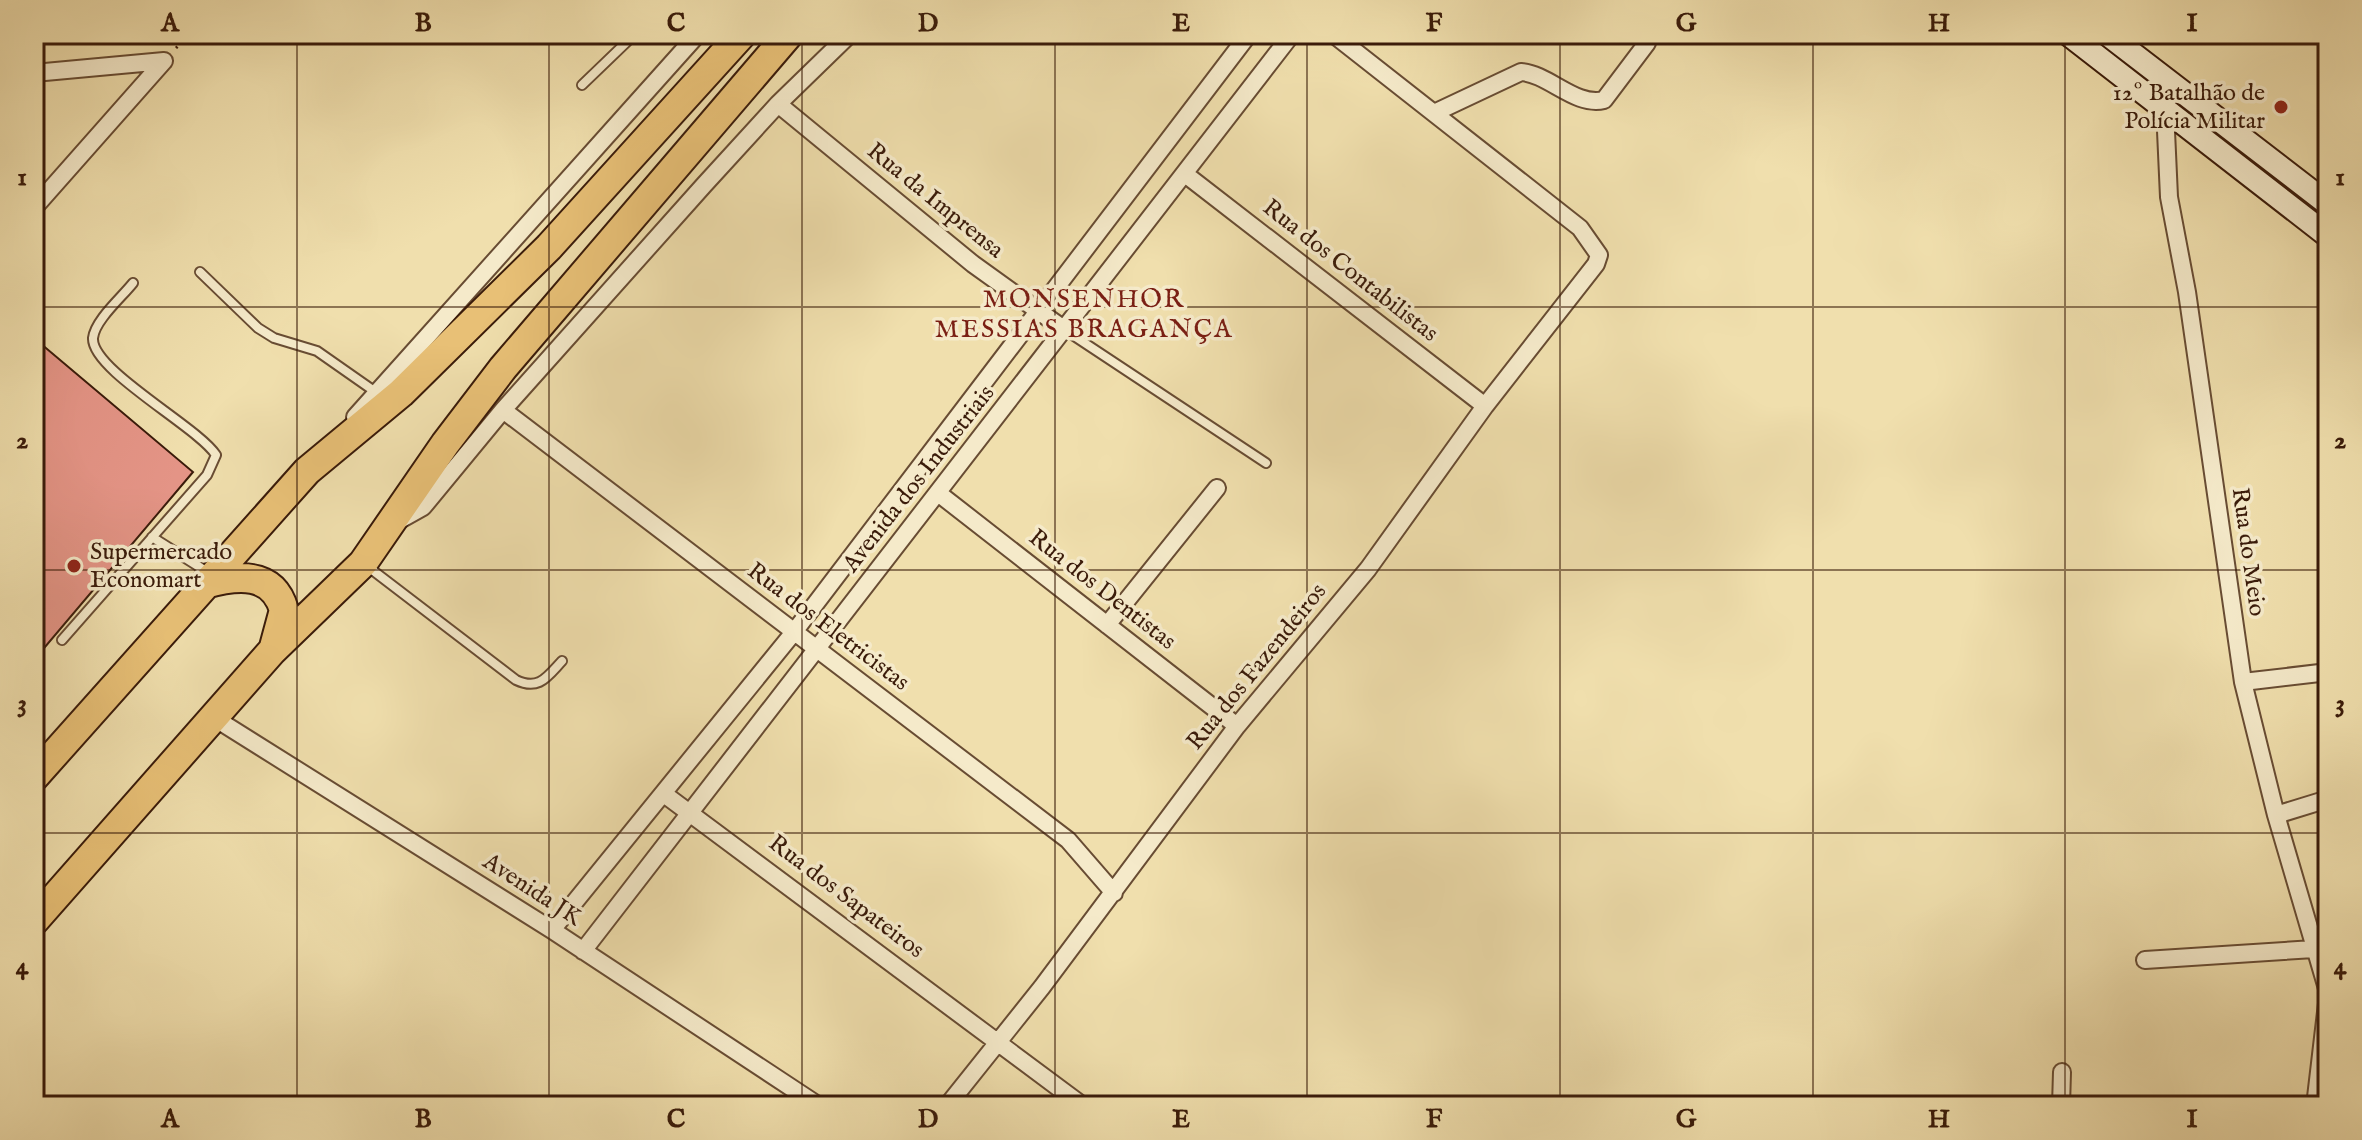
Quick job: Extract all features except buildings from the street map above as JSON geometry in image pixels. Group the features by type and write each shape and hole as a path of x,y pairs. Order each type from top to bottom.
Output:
{"highway":[{"path":"34,777 307,471 401,393 549,247 742,34"},
{"path":"34,921 216,719 272,651 363,563 503,368 789,34"},
{"path":"674,169 803,34"},
{"path":"209,580 234,576 259,579 272,588 284,610 272,651"},
{"path":"34,885 51,884 82,871"}],"main road":[{"path":"2068,34 2328,236"},
{"path":"2107,34 2328,204"}],"street":[{"path":"307,471 698,34"},
{"path":"386,528 423,507 503,410 778,104 850,34"},
{"name":"Avenida dos Industriais","path":"552,930 794,632 1249,34"},
{"name":"Avenida dos Industriais","path":"583,951 1292,34"},
{"path":"1333,34 1434,113 1521,72 1535,73 1580,98 1604,100 1647,43"},
{"path":"34,73 164,61"},
{"path":"34,208 164,61"},
{"name":"Rua da Imprensa","path":"778,104 1036,311 1065,330"},
{"name":"Rua do Meio","path":"2165,109 2169,197 2187,292 2243,682 2276,815 2328,994"},
{"name":"Rua dos Fazendeiros","path":"947,1106 1114,893 1237,726 1368,569 1485,406 1591,272 1599,255 1580,228 1434,113"},
{"name":"Rua dos Contabilistas","path":"1185,174 1485,406"},
{"name":"Rua dos Eletricistas","path":"503,410 1068,840 1114,893"},
{"path":"1107,625 1217,488"},
{"name":"Rua dos Dentistas","path":"938,493 1237,726"},
{"path":"2243,682 2328,672"},
{"name":"Avenida JK","path":"216,719 552,930 819,1106"},
{"name":"Rua dos Sapateiros","path":"664,794 690,810 922,984 996,1044 1083,1106"},
{"path":"2276,815 2328,799"},
{"path":"2145,960 2314,949"},
{"path":"2315,1106 2328,994"},
{"path":"2061,1106 2062,1072"}],"lane":[{"path":"582,85 635,34"},
{"path":"200,272 258,328 274,338 317,351 377,393"},
{"path":"62,640 214,465 216,455 145,398 96,350 93,339 97,328 133,283"},
{"path":"1065,330 1266,463"},
{"path":"152,537 209,580"},
{"path":"363,563 516,680 529,686 541,683 562,661"}],"path":[{"path":"164,61 191,34"}],"place":[{"name":"12º Batalhão de Polícia Militar","path":"2281,107"},
{"name":"Supermercado Economart","path":"74,566"}],"district":[{"name":"MONSENHOR MESSIAS BRAGANÇA","path":"1084,314"}]}
